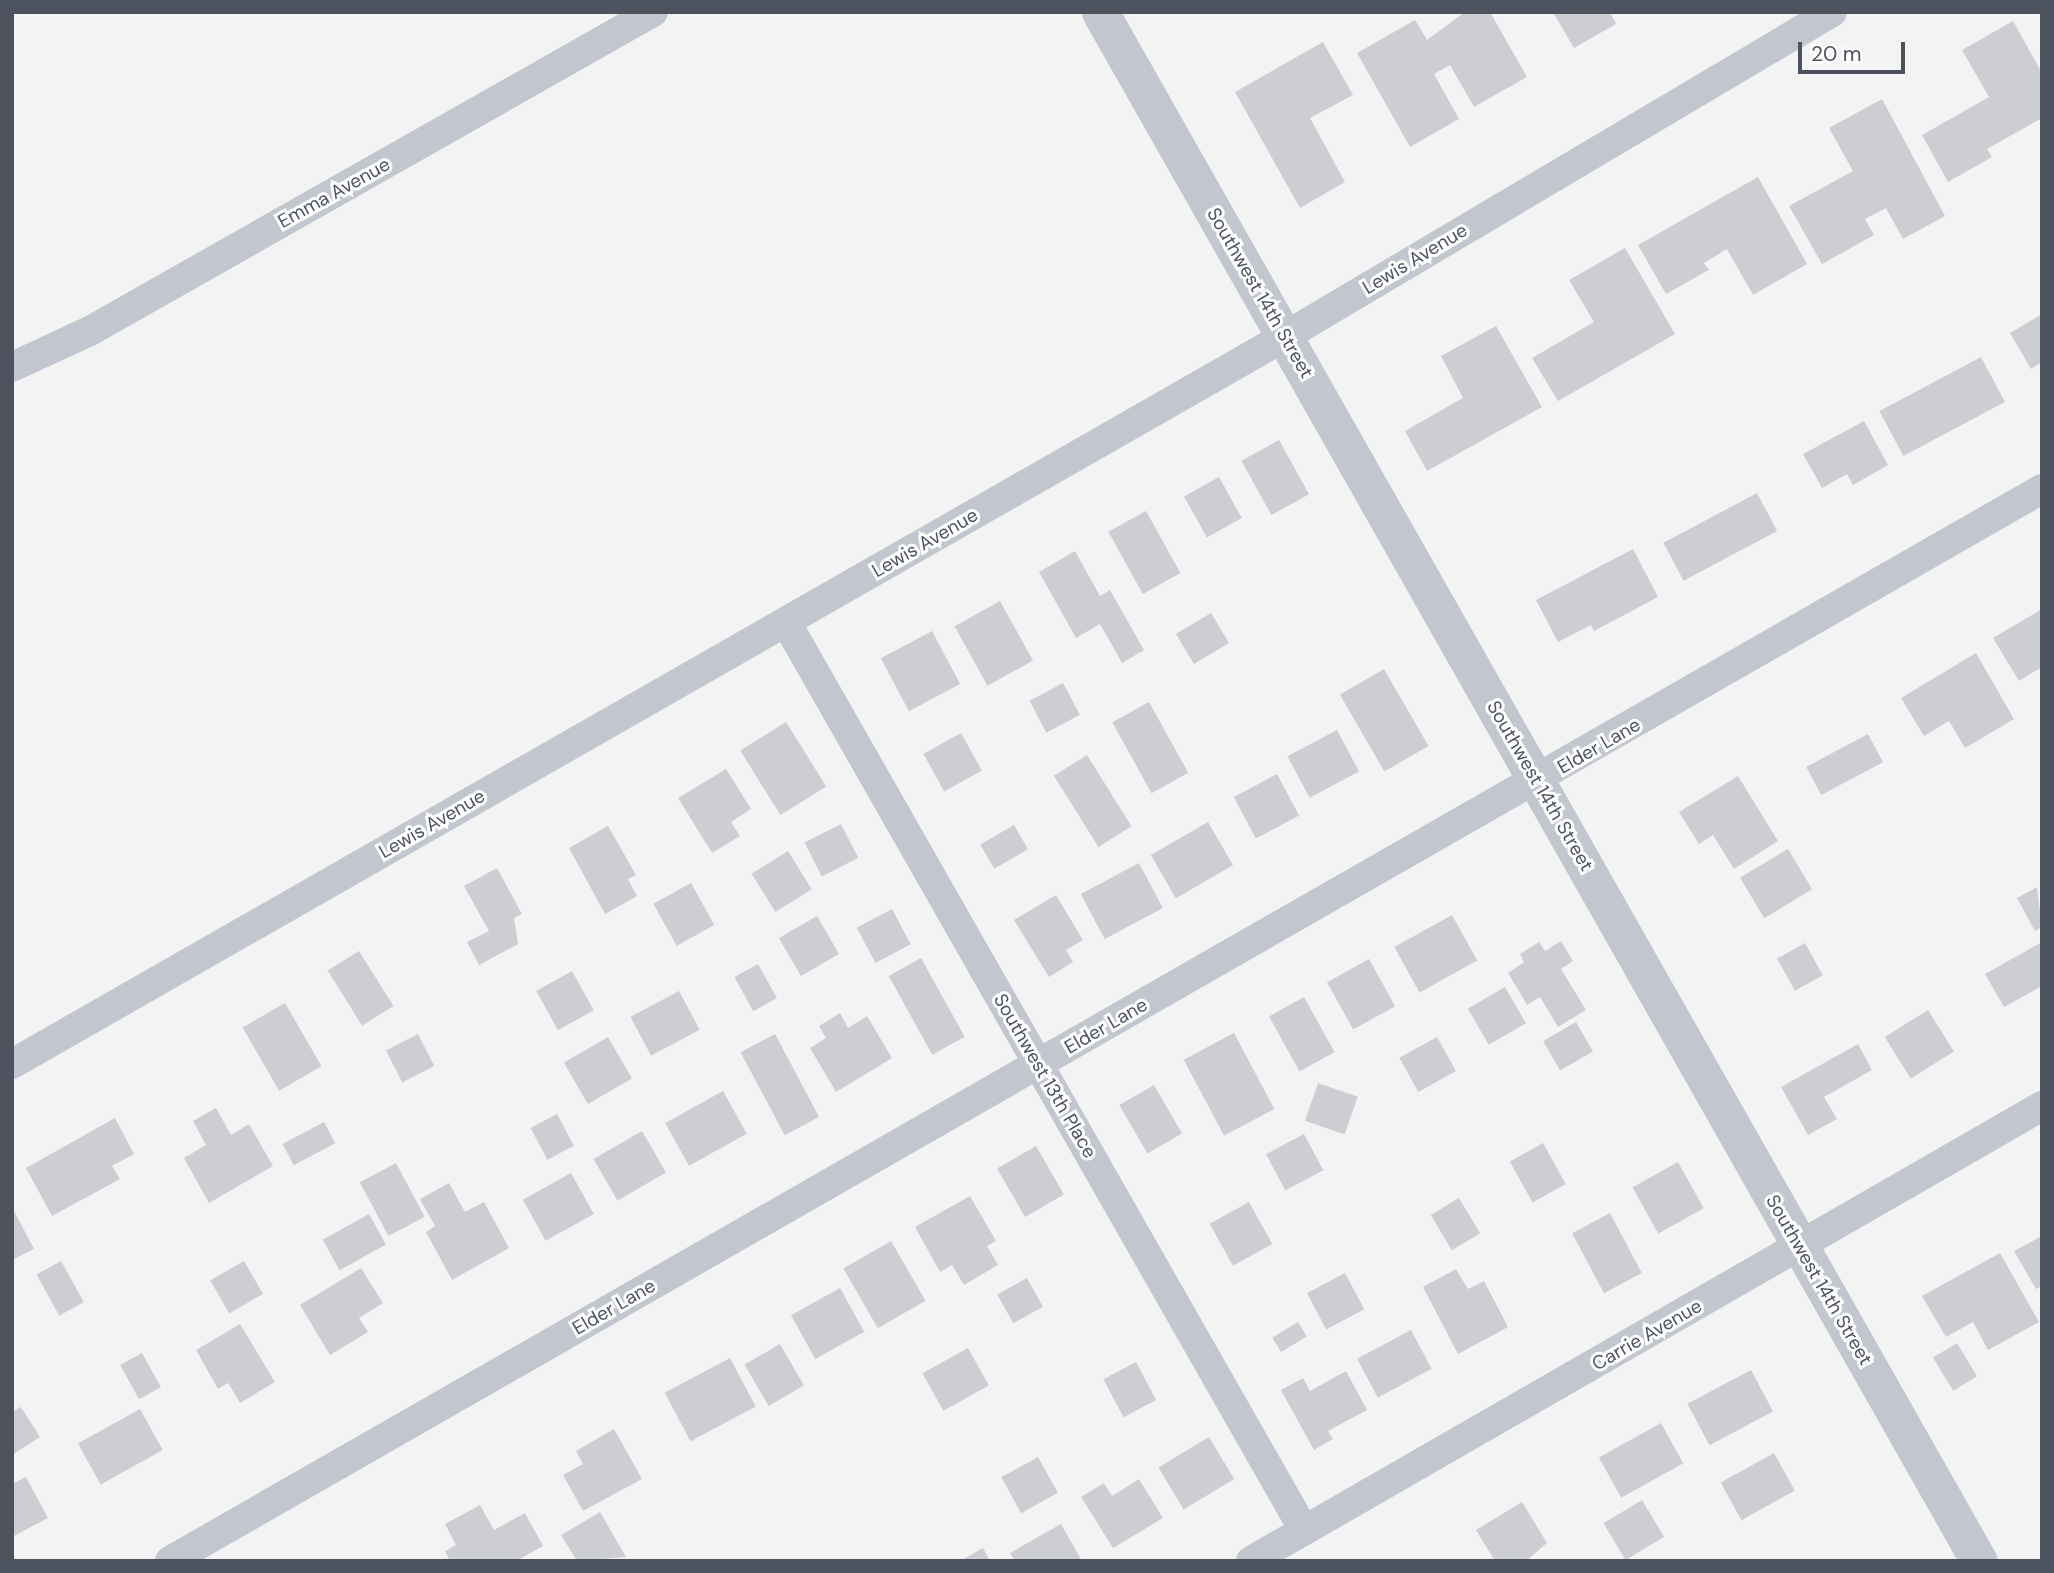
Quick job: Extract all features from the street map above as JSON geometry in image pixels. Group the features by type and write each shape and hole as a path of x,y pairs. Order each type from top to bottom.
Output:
{"street":[{"name":"Emma Avenue","path":"12,367 90,331 653,12"},
{"name":"Southwest 14th Street","path":"1100,12 1979,1561"},
{"name":"Lewis Avenue","path":"12,1064 1284,337 1832,12"},
{"name":"Elder Lane","path":"170,1561 1538,781 2042,489"},
{"name":"Southwest 13th Place","path":"786,622 1304,1530"},
{"name":"Carrie Avenue","path":"1251,1561 1800,1248 2042,1106"}],"building":[{"path":"1465,12 1490,12 1527,77 1474,107 1450,65 1434,74 1459,119 1410,147 1357,53 1415,20 1427,40"},
{"path":"1553,12 1610,12 1616,24 1574,48"},
{"path":"2013,21 2042,73 2042,118 1987,149 1992,157 1948,182 1922,135 1989,97 1962,50"},
{"path":"1323,42 1353,95 1310,118 1345,182 1300,208 1235,92"},
{"path":"1882,99 1945,216 1903,239 1886,208 1865,219 1874,235 1822,264 1789,206 1853,171 1829,128"},
{"path":"1758,177 1807,264 1753,295 1727,249 1704,263 1709,270 1666,294 1638,245"},
{"path":"1625,248 1675,334 1558,401 1532,358 1594,322 1569,280"},
{"path":"2042,314 2042,362 2031,369 2010,333"},
{"path":"1496,326 1542,407 1427,471 1405,431 1463,398 1441,356"},
{"path":"1981,357 2005,402 1903,456 1879,411"},
{"path":"1864,421 1888,465 1853,485 1847,474 1822,488 1803,454"},
{"path":"1279,440 1309,494 1271,515 1241,461"},
{"path":"1219,477 1242,518 1207,537 1184,496"},
{"path":"1757,493 1777,531 1684,581 1663,543"},
{"path":"1146,511 1180,573 1143,594 1108,532"},
{"path":"1633,549 1658,597 1594,631 1591,625 1558,642 1536,600"},
{"path":"1075,551 1100,596 1110,590 1144,650 1122,663 1100,624 1076,638 1039,572"},
{"path":"1000,601 1033,660 987,686 955,626"},
{"path":"2042,609 2042,667 2019,681 1993,638"},
{"path":"1211,613 1229,643 1194,664 1176,634"},
{"path":"932,631 960,684 909,711 881,658"},
{"path":"1976,653 2014,719 1965,748 1949,721 1924,736 1901,698"},
{"path":"1384,669 1428,746 1384,772 1340,694"},
{"path":"1063,683 1080,715 1046,733 1029,701"},
{"path":"1149,702 1188,773 1152,793 1112,722"},
{"path":"786,722 826,786 780,815 740,751"},
{"path":"1337,730 1359,771 1310,798 1288,756"},
{"path":"961,733 982,771 944,791 923,754"},
{"path":"1868,734 1883,762 1821,795 1806,767"},
{"path":"1087,755 1132,826 1098,847 1054,776"},
{"path":"726,769 751,809 731,822 740,836 712,853 678,798"},
{"path":"1277,774 1299,815 1256,839 1234,797"},
{"path":"1738,776 1778,841 1734,869 1713,835 1699,844 1679,812"},
{"path":"1208,822 1233,865 1176,898 1151,855"},
{"path":"841,824 858,858 822,876 804,843"},
{"path":"1014,825 1028,849 994,869 980,845"},
{"path":"608,826 636,875 628,879 637,896 605,914 569,848"},
{"path":"1788,849 1812,889 1764,918 1740,878"},
{"path":"788,851 812,889 775,912 752,874"},
{"path":"1139,863 1163,908 1105,939 1081,894"},
{"path":"497,868 522,914 514,918 518,944 479,965 467,942 489,931 464,886"},
{"path":"691,883 714,925 677,946 653,904"},
{"path":"2037,887 2042,927 2035,931 2017,898"},
{"path":"1056,895 1083,940 1066,950 1073,962 1049,977 1014,920"},
{"path":"892,909 911,944 875,963 857,928"},
{"path":"1452,915 1477,960 1419,992 1394,947"},
{"path":"817,916 839,954 801,976 779,938"},
{"path":"1561,941 1573,961 1561,969 1586,1010 1558,1027 1540,997 1527,1005 1508,973 1524,962 1520,954 1539,942 1545,951"},
{"path":"2042,942 2042,986 2004,1007 1985,974"},
{"path":"1805,943 1823,975 1795,991 1777,959"},
{"path":"359,951 393,1006 362,1026 328,971"},
{"path":"921,958 965,1037 932,1055 889,976"},
{"path":"1369,959 1395,1006 1353,1030 1327,982"},
{"path":"758,964 777,998 753,1011 734,977"},
{"path":"572,971 594,1010 558,1030 536,991"},
{"path":"1505,987 1526,1023 1489,1045 1468,1008"},
{"path":"679,991 700,1030 651,1056 630,1017"},
{"path":"1304,997 1335,1052 1300,1071 1269,1016"},
{"path":"285,1003 322,1066 279,1091 243,1028"},
{"path":"1928,1010 1954,1052 1911,1079 1885,1037"},
{"path":"840,1013 848,1028 867,1016 892,1058 836,1092 810,1048 826,1038 819,1026"},
{"path":"1576,1022 1593,1051 1560,1070 1543,1041"},
{"path":"1234,1033 1274,1109 1224,1136 1184,1060"},
{"path":"418,1034 434,1066 402,1082 386,1050"},
{"path":"775,1034 819,1117 785,1135 741,1052"},
{"path":"608,1037 632,1079 588,1104 564,1062"},
{"path":"1437,1037 1456,1071 1418,1092 1399,1058"},
{"path":"1858,1044 1872,1070 1824,1097 1837,1119 1808,1135 1781,1087"},
{"path":"1318,1083 1358,1097 1345,1134 1305,1121"},
{"path":"1154,1085 1182,1133 1147,1153 1119,1105"},
{"path":"723,1091 747,1134 689,1166 665,1123"},
{"path":"216,1108 231,1135 249,1124 273,1166 209,1203 184,1158 206,1145 193,1121"},
{"path":"557,1114 574,1146 547,1160 531,1128"},
{"path":"115,1118 134,1154 112,1166 120,1179 52,1216 26,1168"},
{"path":"324,1122 335,1143 294,1165 283,1144"},
{"path":"642,1131 666,1173 618,1201 594,1159"},
{"path":"1304,1134 1323,1170 1285,1190 1266,1154"},
{"path":"1543,1143 1566,1184 1533,1203 1510,1161"},
{"path":"1036,1146 1064,1194 1025,1217 997,1168"},
{"path":"1678,1162 1704,1208 1658,1234 1633,1187"},
{"path":"396,1163 425,1217 388,1236 360,1182"},
{"path":"571,1173 594,1214 546,1241 523,1200"},
{"path":"449,1183 465,1212 484,1202 509,1248 452,1280 426,1232 435,1226 420,1199"},
{"path":"970,1196 996,1241 987,1246 998,1265 964,1285 952,1265 940,1272 915,1227"},
{"path":"1459,1198 1480,1233 1452,1250 1431,1215"},
{"path":"1249,1202 1272,1244 1233,1266 1210,1224"},
{"path":"12,1207 34,1249 12,1260"},
{"path":"1610,1213 1642,1273 1604,1293 1572,1233"},
{"path":"369,1214 386,1245 340,1270 323,1240"},
{"path":"2042,1236 2042,1286 2036,1289 2014,1251"},
{"path":"891,1241 925,1301 878,1328 843,1268"},
{"path":"2000,1253 2039,1322 1988,1350 1973,1322 1946,1337 1922,1296"},
{"path":"61,1261 84,1302 59,1316 37,1275"},
{"path":"244,1261 263,1294 229,1313 210,1280"},
{"path":"361,1268 383,1303 359,1318 368,1332 330,1355 300,1305"},
{"path":"1456,1269 1468,1289 1484,1281 1508,1327 1458,1354 1423,1287"},
{"path":"1345,1273 1364,1309 1326,1329 1307,1293"},
{"path":"1027,1278 1043,1307 1013,1323 997,1294"},
{"path":"840,1288 864,1332 815,1359 791,1315"},
{"path":"1298,1322 1307,1337 1281,1352 1272,1337"},
{"path":"240,1324 275,1382 240,1403 228,1383 218,1389 196,1350"},
{"path":"1411,1330 1432,1369 1378,1397 1357,1359"},
{"path":"1957,1343 1977,1376 1953,1391 1933,1357"},
{"path":"780,1344 804,1386 768,1406 744,1364"},
{"path":"968,1348 989,1386 943,1411 923,1373"},
{"path":"142,1353 161,1387 139,1399 120,1365"},
{"path":"730,1358 756,1407 690,1441 665,1393"},
{"path":"1136,1362 1156,1400 1124,1417 1103,1379"},
{"path":"1751,1370 1773,1411 1709,1445 1687,1404"},
{"path":"1346,1371 1367,1410 1328,1431 1333,1439 1314,1450 1281,1390 1303,1378 1310,1391"},
{"path":"21,1407 40,1437 12,1455 12,1412"},
{"path":"140,1409 163,1450 101,1485 78,1443"},
{"path":"1661,1423 1683,1463 1621,1498 1599,1457"},
{"path":"614,1429 642,1479 583,1511 563,1475 583,1464 576,1451"},
{"path":"1209,1437 1234,1479 1184,1509 1158,1467"},
{"path":"1774,1453 1795,1491 1741,1520 1721,1483"},
{"path":"1038,1457 1058,1493 1021,1513 1001,1477"},
{"path":"26,1477 48,1518 12,1537 12,1484"},
{"path":"1139,1479 1163,1518 1113,1548 1081,1497 1104,1483 1112,1496"},
{"path":"1642,1500 1664,1537 1626,1560 1603,1523"},
{"path":"1522,1502 1547,1543 1526,1561 1495,1561 1476,1530"},
{"path":"480,1505 494,1530 525,1513 543,1546 516,1561 450,1561 445,1551 456,1545 445,1524"},
{"path":"600,1512 626,1557 577,1561 561,1535"},
{"path":"1061,1524 1082,1561 1015,1561 1010,1553"},
{"path":"983,1548 990,1561 960,1561"}]}
